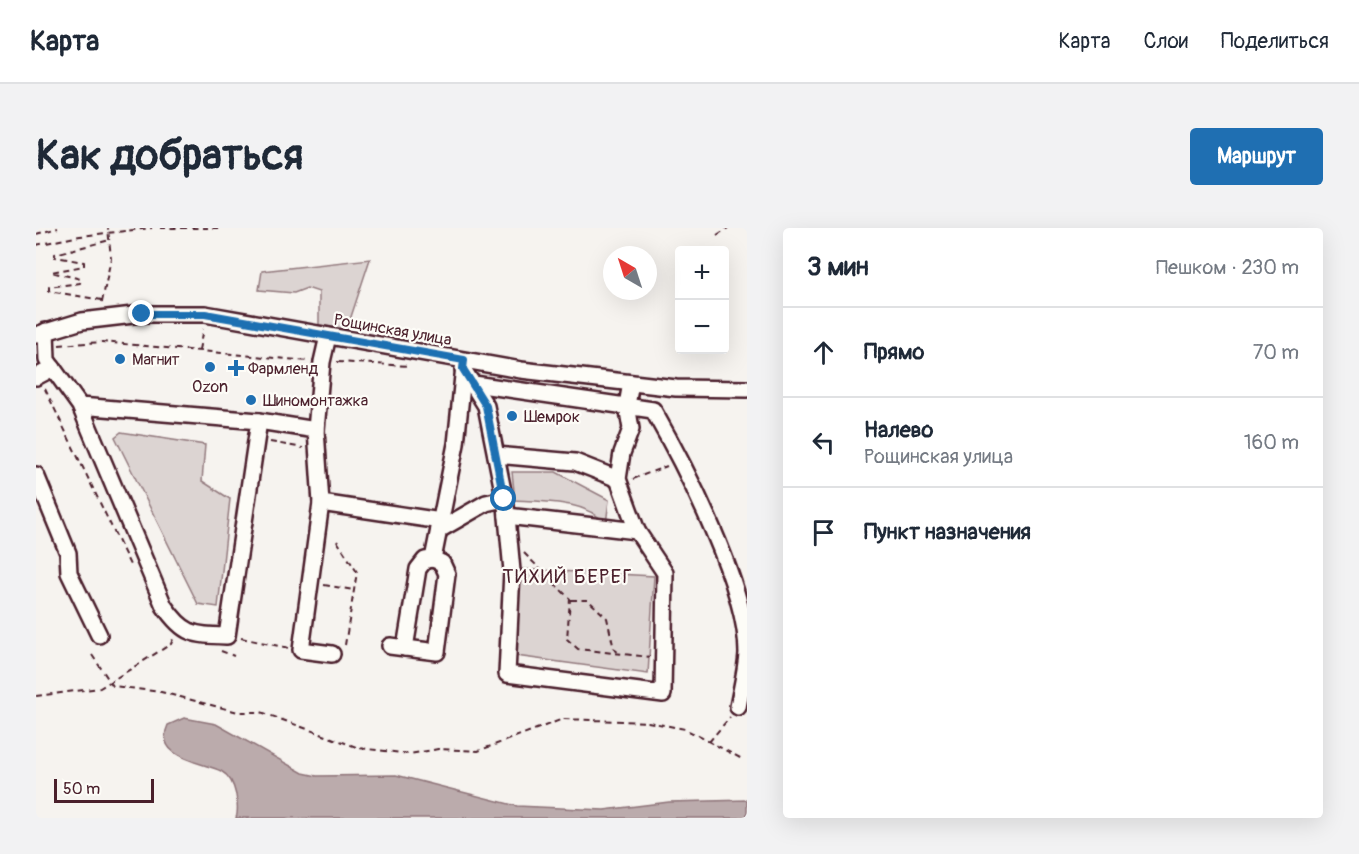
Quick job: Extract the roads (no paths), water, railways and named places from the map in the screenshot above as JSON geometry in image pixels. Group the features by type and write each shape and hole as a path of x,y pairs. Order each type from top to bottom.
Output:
{"street":[{"name":"Рощинская улица","path":"43,337 82,321 142,314 205,314 464,364 676,388 747,389"},
{"path":"328,336 322,362 316,430 321,503 301,650 332,654"},
{"path":"43,337 47,360 80,406 164,606 177,625 194,635 226,636 259,421"},
{"path":"464,364 486,406 507,516 512,571 507,674 663,694 665,573 637,531 618,482 622,453 631,429 627,405 631,382"},
{"path":"433,559 456,444 464,364"},
{"path":"36,377 53,368"},
{"path":"474,384 653,410 681,460 717,542 738,600 747,652 738,708"},
{"path":"80,406 259,421 316,430"},
{"path":"496,455 574,462 618,482"},
{"path":"36,475 68,553 69,573 99,635"},
{"path":"321,503 440,526 486,503 504,499"},
{"path":"507,516 637,531"},
{"path":"433,559 442,563 447,574 437,652 398,647 418,569 425,560 433,559"}],"place":[{"name":"Магнит","path":"120,359"},
{"name":"Ozon","path":"210,367"},
{"name":"Фармленд","path":"236,368"},
{"name":"Шиномонтажка","path":"251,400"},
{"name":"Шемрок","path":"512,416"}],"district":[{"name":"ТИХИЙ БЕРЕГ","path":"568,576"}]}
